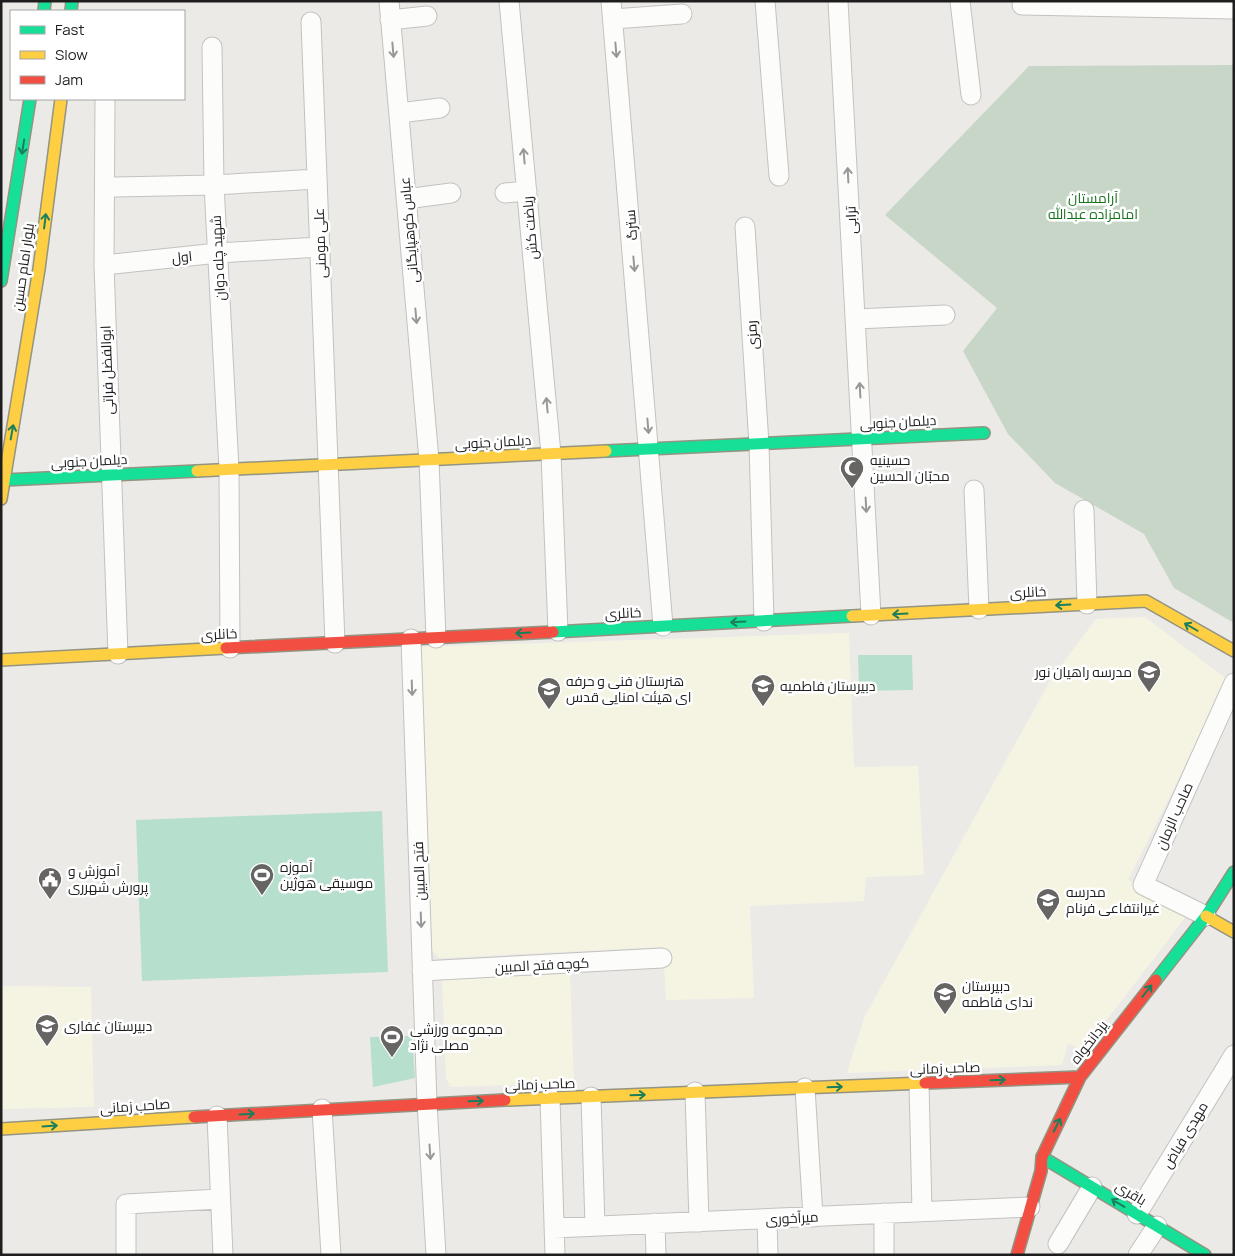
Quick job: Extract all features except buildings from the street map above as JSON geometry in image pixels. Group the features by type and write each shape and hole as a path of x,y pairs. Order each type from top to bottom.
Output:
{"street":[{"name":"عباس کوهپایگانی","path":"389,1 428,460 436,638"},
{"name":"ریاضت کش","path":"509,1 551,454 558,631"},
{"path":"765,1 779,176"},
{"name":"ترابی","path":"838,1 871,615"},
{"path":"960,1 971,95"},
{"path":"1022,4 1234,8"},
{"path":"612,10 682,14"},
{"name":"سترگ","path":"612,10 650,449 663,626"},
{"path":"390,20 427,16"},
{"name":"علی مومنی","path":"311,22 335,643"},
{"name":"شهید چله دوان","path":"212,46 214,185 228,469 230,648"},
{"name":"بلوار امام حسین","path":"1,281 30,100"},
{"name":"بلوار امام حسین","path":"1,499 39,269 61,100"},
{"name":"ابوالفضل فراتی","path":"104,100 104,265 118,654"},
{"path":"399,114 440,108"},
{"path":"115,187 214,185 317,179"},
{"path":"505,193 527,191"},
{"path":"406,199 451,193"},
{"name":"رمزی","path":"745,227 759,444"},
{"name":"اول","path":"104,265 218,253 320,247"},
{"path":"856,319 945,315"},
{"name":"دیلمان جنوبی","path":"4,480 984,433"},
{"path":"759,444 764,620"},
{"path":"974,490 979,609"},
{"path":"1084,510 1087,604"},
{"name":"خانلری","path":"1,660 1146,601 1234,651"},
{"name":"فتح المبین","path":"411,639 427,1103 436,1255"},
{"name":"صاحب الزمان","path":"1206,916 1143,885 1234,683"},
{"name":"یزدانخواه","path":"1017,1255 1040,1171 1042,1157 1080,1077 1206,916 1234,872"},
{"path":"1206,916 1234,932"},
{"name":"کوچه فتح المبین","path":"422,971 662,958"},
{"name":"مهدی فیاض","path":"1137,1214 1234,1055"},
{"name":"صاحب زمانی","path":"1,1129 427,1103 1080,1077"},
{"path":"920,1084 922,1212"},
{"path":"805,1088 813,1217"},
{"path":"695,1092 699,1222"},
{"path":"591,1097 595,1226"},
{"path":"550,1098 555,1255"},
{"path":"322,1109 331,1255"},
{"path":"217,1116 222,1255"},
{"name":"باقری","path":"1042,1157 1205,1255"},
{"path":"1058,1244 1092,1187"},
{"path":"126,1255 126,1204 220,1199"},
{"name":"میرآخوری","path":"554,1228 1030,1207"},
{"path":"884,1214 884,1255"},
{"path":"767,1219 768,1255"},
{"path":"655,1223 656,1255"},
{"path":"1138,1255 1156,1226"}],"shaded area":[{"path":"1145,617 1228,680 1128,880 1187,915 1083,1051 1068,1043 1062,1065 847,1073 864,1018 1051,679 1096,619"},
{"path":"849,633 854,767 918,766 924,875 866,877 864,901 750,906 754,998 666,1000 663,947 439,958 430,948 421,647"},
{"path":"570,974 574,1083 451,1087 446,1079 442,978"},
{"name":"دبیرستان غفاری","path":"1,986 91,987 94,1107 1,1109"}],"green space":[{"name":"آرامستان امامزاده عبدالله","path":"1234,65 1234,623 1174,588 1144,534 1055,483 1008,434 963,351 997,308 885,215 1029,66"},
{"path":"858,655 912,655 913,690 859,691"},
{"name":"آموزه موسیقی هوژین","path":"382,811 388,972 142,981 136,820"},
{"name":"مجموعه ورزشی مصلی نژاد","path":"412,1036 415,1078 373,1087 370,1037"}],"traffic: fast":[{"path":"44,10 45,1"},
{"path":"71,10 72,1"},
{"path":"1,281 30,100"},
{"path":"606,451 984,433"},
{"path":"4,480 197,471"},
{"path":"553,632 852,616"},
{"path":"1156,980 1206,916 1234,872"},
{"path":"1042,1157 1205,1255"}],"traffic: slow":[{"path":"1,499 39,269 61,100"},
{"path":"197,471 606,451"},
{"path":"852,616 1146,601 1234,651"},
{"path":"1,660 226,648"},
{"path":"1206,916 1234,932"},
{"path":"505,1100 925,1083"},
{"path":"1,1129 194,1117"}],"traffic: jam":[{"path":"226,648 553,632"},
{"path":"1017,1255 1041,1171 1042,1157 1080,1077 1156,980"},
{"path":"925,1083 1080,1077"},
{"path":"194,1117 505,1100"}],"place":[{"name":"حسینیه محبّان الحسین","path":"852,489"},
{"name":"مدرسه راهیان نور","path":"1149,693"},
{"name":"دبیرستان فاطمیه","path":"763,707"},
{"name":"هنرستان فنی و حرفه ای هیئت امنایی قدس","path":"549,710"},
{"name":"آموزه موسیقی هوژین","path":"262,896"},
{"name":"آموزش و پرورش شهرری","path":"50,900"},
{"name":"مدرسه غیرانتفاعی فرنام","path":"1048,921"},
{"name":"دبیرستان ندای فاطمه","path":"945,1015"},
{"name":"دبیرستان غفاری","path":"47,1047"},
{"name":"مجموعه ورزشی مصلی نژاد","path":"392,1058"}]}
